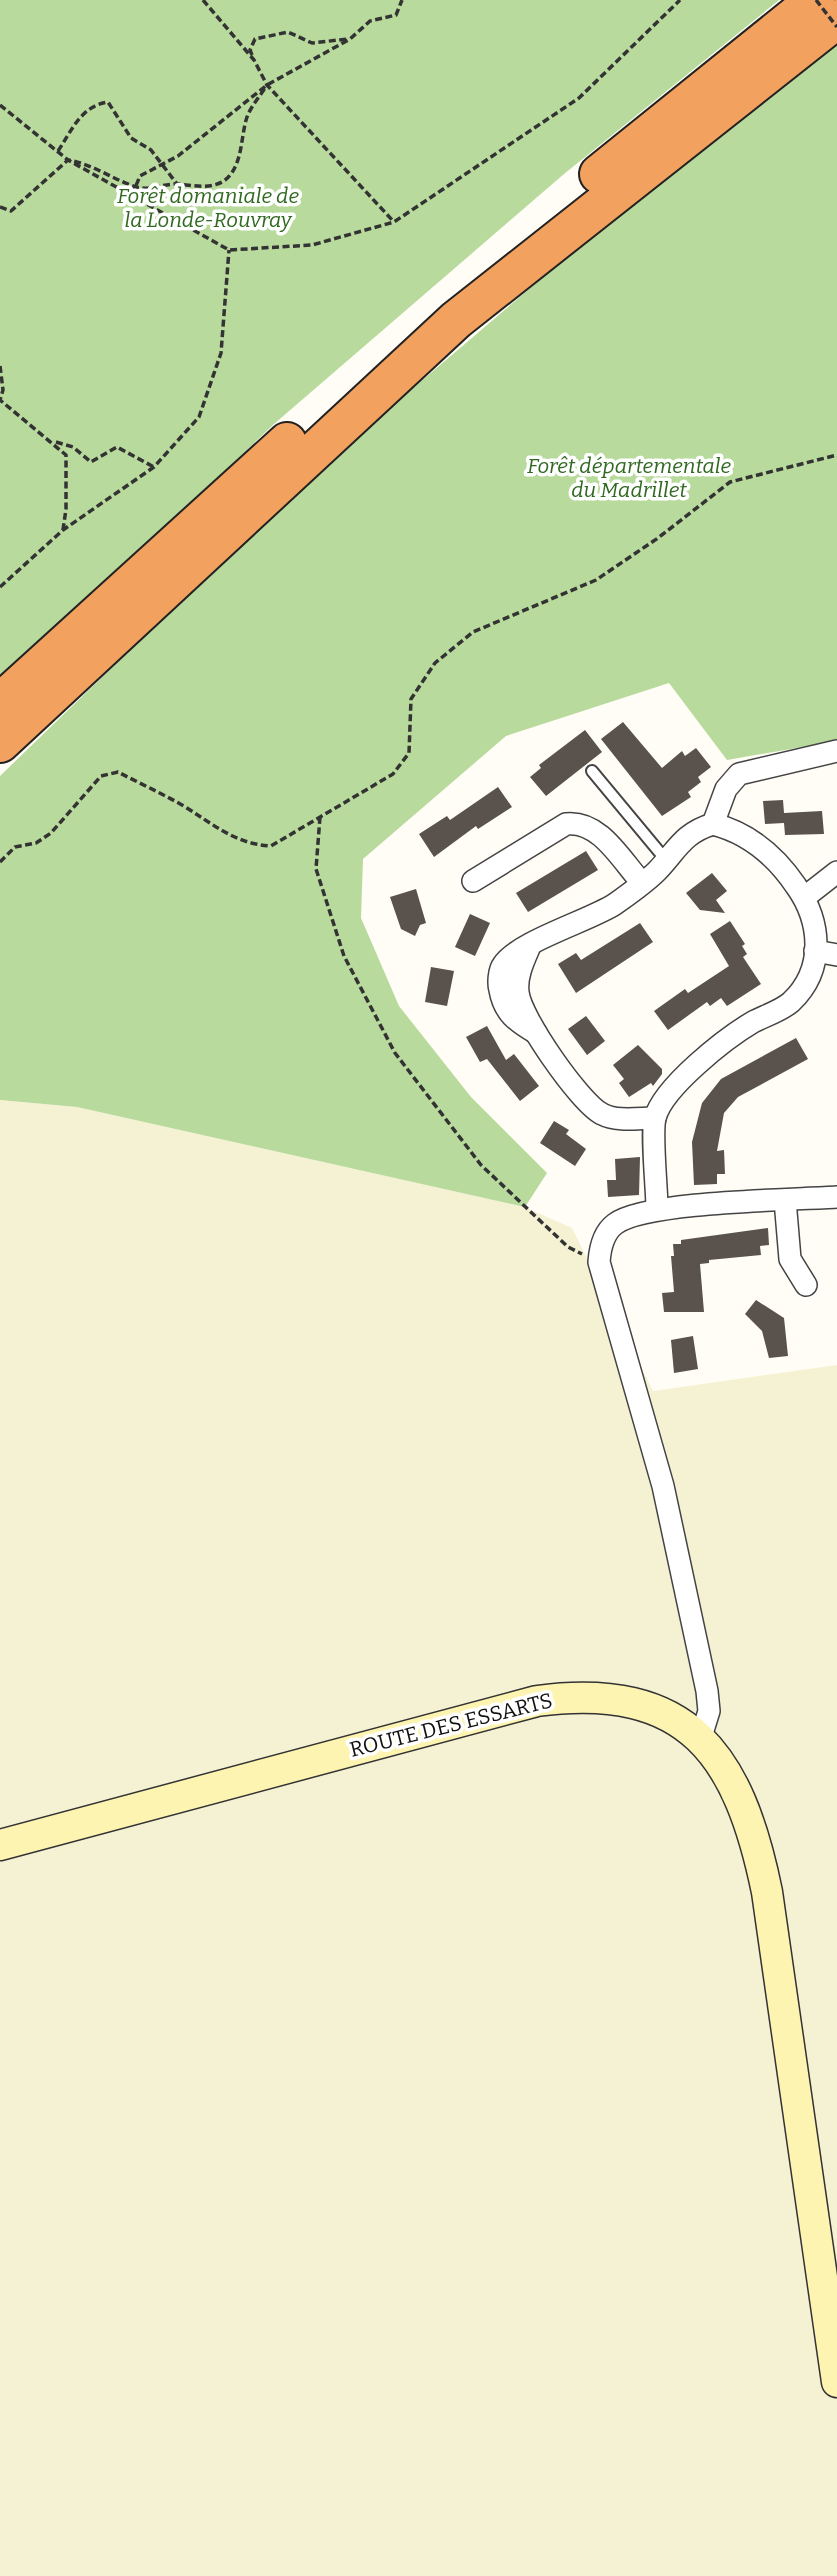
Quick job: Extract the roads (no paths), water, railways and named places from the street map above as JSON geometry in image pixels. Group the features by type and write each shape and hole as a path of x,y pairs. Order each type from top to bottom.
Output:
{"highway":[{"path":"0,703 255,470 445,303 692,96 815,0"},
{"path":"0,743 456,320 837,19"}],"main road":[{"name":"ROUTE DES ESSARTS","path":"0,1845 537,1701 575,1696 632,1701 682,1725 715,1755 734,1782 756,1840 767,1892 837,2382"}],"street":[{"path":"713,824 726,789 740,774 837,751"},
{"path":"474,881 566,824 581,822 594,828 642,883"},
{"path":"655,1118 622,1119 602,1114 568,1078 523,1010 517,992 519,973 530,946 612,906 642,883 694,830 713,824 731,828 760,845 784,868 811,905 818,940 816,951 810,973 790,1002 716,1046 679,1083 655,1118 657,1209"},
{"path":"804,897 837,872"},
{"path":"816,951 837,955"},
{"path":"700,1740 709,1711 707,1691 663,1486 599,1262 601,1243 612,1225 626,1217 657,1209 837,1197"},
{"path":"785,1200 790,1259 806,1285"}],"lane":[{"path":"592,771 666,860"}],"park label":[{"name":"Forêt domaniale de la Londe-Rouvray","path":"208,208"},
{"name":"Forêt départementale du Madrillet","path":"629,478"}]}
